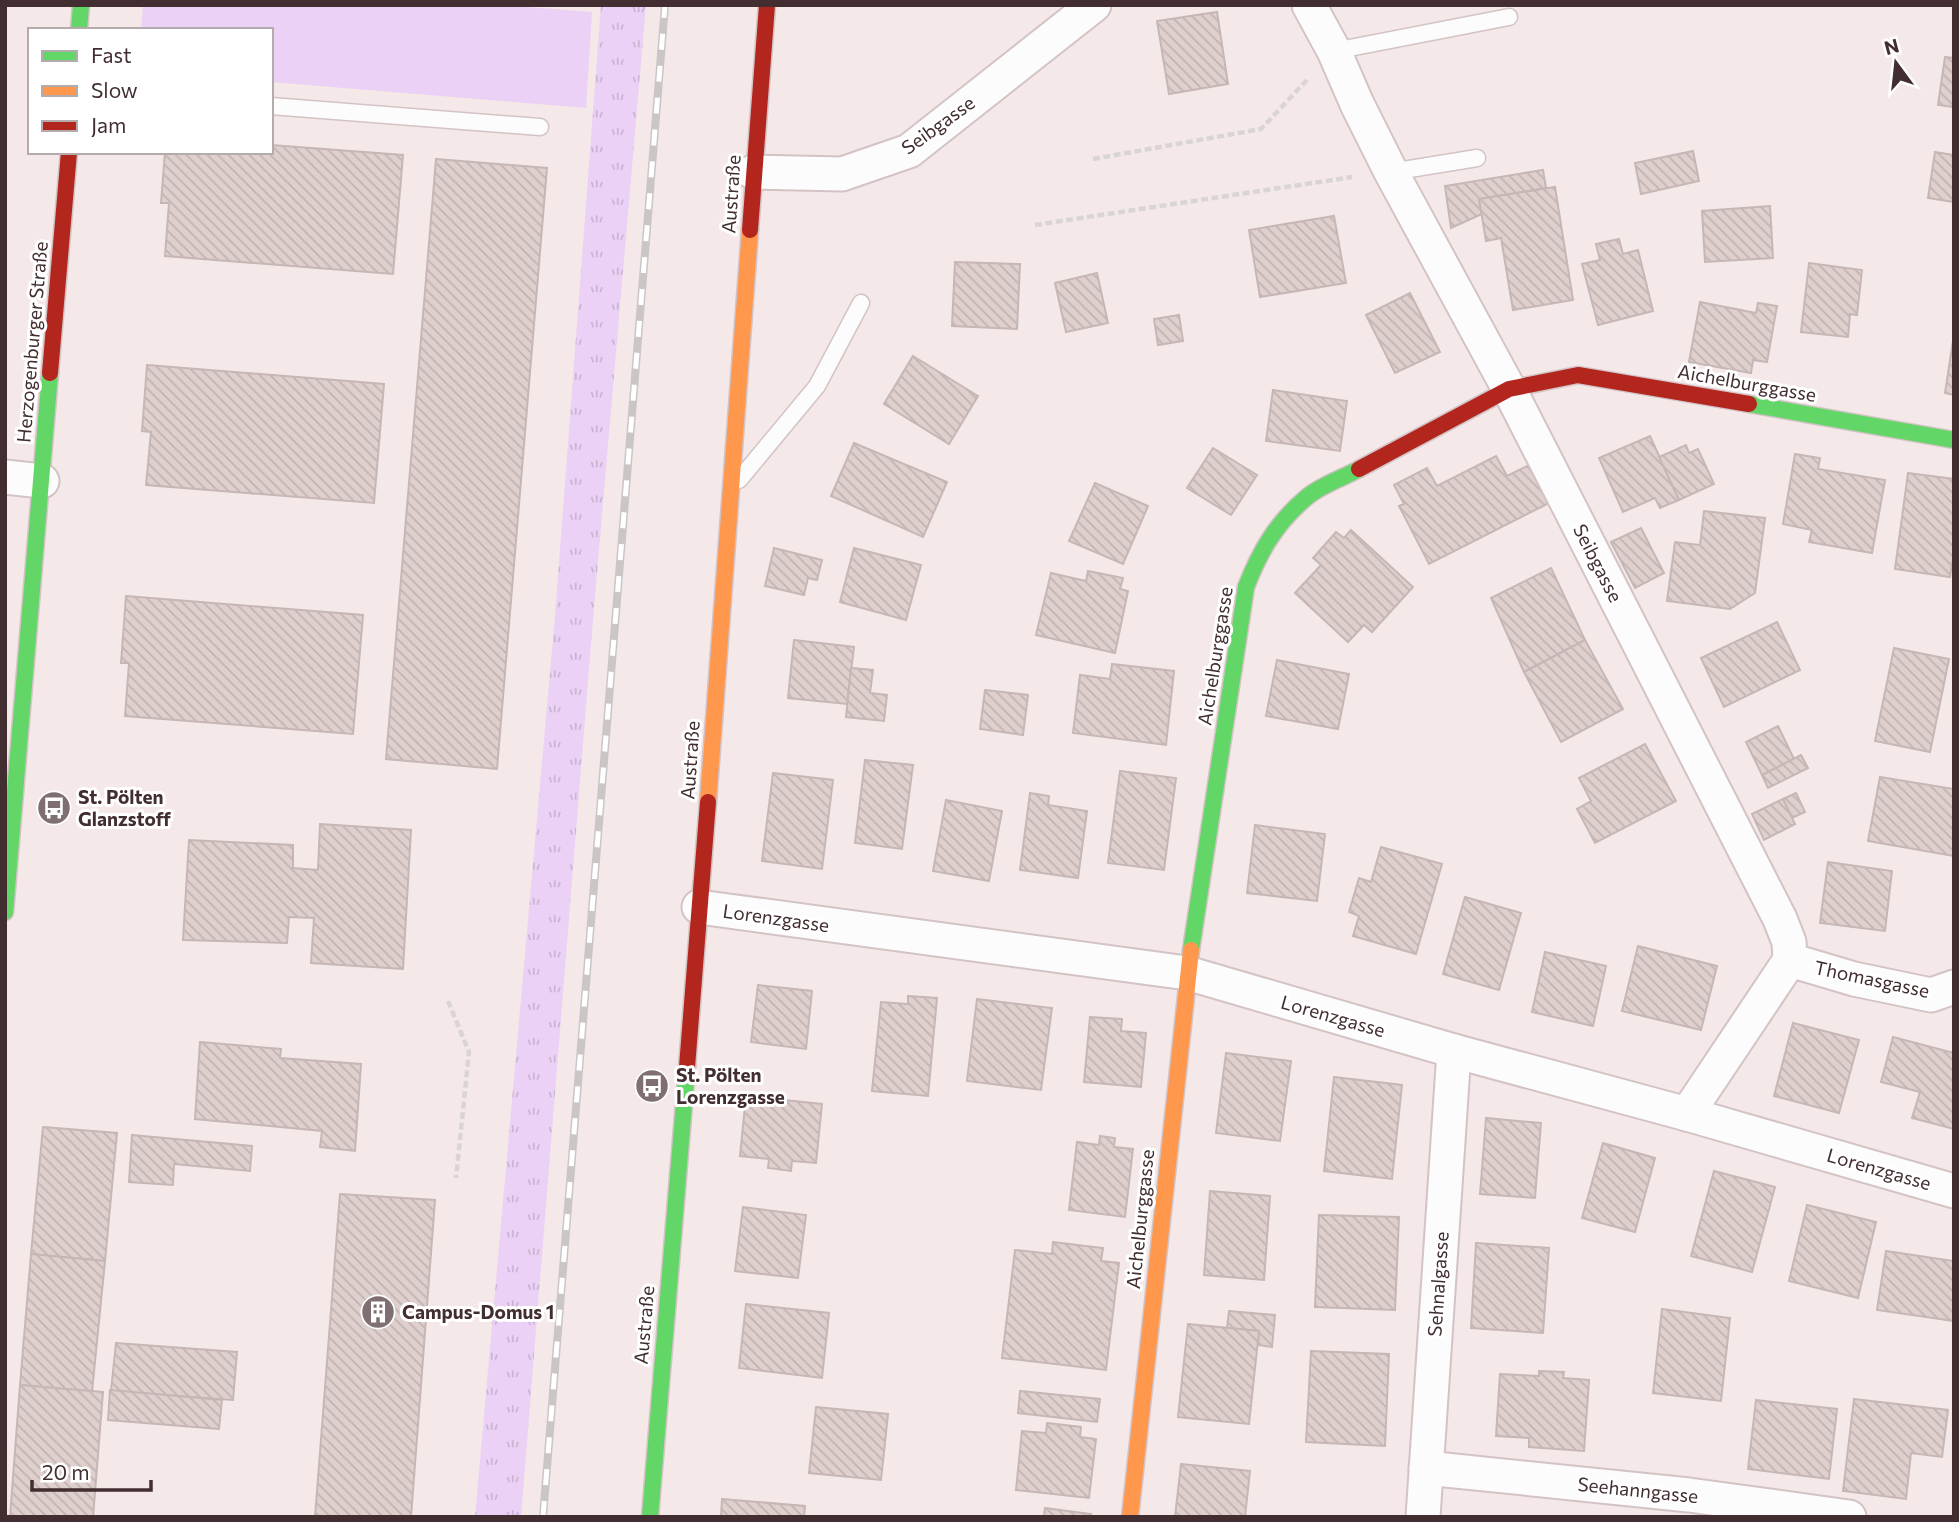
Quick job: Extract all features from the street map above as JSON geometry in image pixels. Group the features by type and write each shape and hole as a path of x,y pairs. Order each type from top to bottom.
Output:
{"street":[{"path":"79,28 81,5"},
{"name":"Austraße","path":"650,1517 767,5"},
{"name":"Seibgasse","path":"753,172 842,174 909,151 1094,5"},
{"name":"Seibgasse","path":"1309,5 1334,51 1391,172 1509,388 1780,919 1789,942 1790,960"},
{"name":"Herzogenburger Straße","path":"5,912 10,806 69,154"},
{"name":"Aichelburggasse","path":"1130,1517 1187,973 1246,587 1259,553 1278,526 1308,496 1509,388 1578,375 1954,440"},
{"path":"5,477 41,481"},
{"name":"Lorenzgasse","path":"699,907 1187,973 1454,1052 1687,1114 1954,1191"},
{"path":"1687,1114 1790,960"},
{"name":"Thomasgasse","path":"1790,960 1854,979 1931,995 1954,987"},
{"name":"Sehnalgasse","path":"1423,1517 1454,1052"},
{"name":"Seehanngasse","path":"1426,1468 1688,1506 1849,1517"}],"lane":[{"path":"1334,51 1509,17"},
{"path":"273,106 540,127"},
{"path":"1391,172 1477,158"},
{"path":"731,490 817,386 861,303"}],"path":[{"path":"1093,159 1261,129 1334,51"},
{"path":"1035,225 1391,172"},
{"path":"448,1001 469,1052 456,1178"}],"green space":[{"path":"143,5 503,5 592,12 586,108 273,82 273,28 141,28"},
{"path":"601,5 646,5 593,619 521,1517 475,1517 555,616"}],"building":[{"path":"1217,12 1228,84 1169,94 1157,21"},
{"path":"1945,57 1954,58 1954,107 1938,105"},
{"path":"273,145 403,155 393,274 165,256 169,203 161,203 165,154 273,154"},
{"path":"1693,151 1699,181 1641,194 1635,163"},
{"path":"1935,152 1954,155 1954,202 1928,198"},
{"path":"436,159 547,168 497,769 386,759"},
{"path":"1543,170 1546,188 1479,199 1482,214 1451,228 1445,186"},
{"path":"1555,187 1573,300 1513,310 1501,238 1486,241 1479,199"},
{"path":"1770,206 1773,258 1705,262 1702,211"},
{"path":"1334,216 1346,283 1260,297 1249,230"},
{"path":"1619,239 1623,254 1638,250 1653,311 1598,325 1582,264 1600,260 1596,244"},
{"path":"955,262 1020,264 1017,329 952,326"},
{"path":"1809,263 1862,270 1857,315 1850,314 1848,337 1801,332"},
{"path":"1097,273 1108,323 1066,332 1055,283"},
{"path":"1410,293 1440,352 1395,373 1366,315"},
{"path":"1700,302 1756,313 1758,303 1777,306 1767,362 1753,360 1751,373 1689,362"},
{"path":"1179,315 1183,341 1158,345 1154,319"},
{"path":"1954,334 1954,395 1945,393"},
{"path":"913,356 978,396 949,444 884,404"},
{"path":"147,365 384,384 374,503 146,485 151,432 142,431"},
{"path":"1273,390 1347,401 1340,451 1266,441"},
{"path":"1650,436 1679,500 1660,508 1655,498 1623,512 1599,458"},
{"path":"854,443 947,482 923,537 831,496"},
{"path":"1686,445 1689,453 1698,449 1714,484 1679,500 1659,457"},
{"path":"1213,448 1257,475 1231,515 1187,488"},
{"path":"1795,454 1820,458 1818,469 1885,480 1872,553 1809,542 1812,530 1783,524"},
{"path":"1496,456 1507,476 1529,465 1549,503 1429,564 1399,506 1404,504 1394,485 1427,468 1437,486"},
{"path":"1908,473 1954,479 1954,552 1950,577 1895,569"},
{"path":"1095,483 1148,506 1123,564 1069,541"},
{"path":"1704,511 1765,518 1755,593 1730,609 1667,601 1675,542 1700,545"},
{"path":"1641,528 1664,573 1635,588 1611,542"},
{"path":"1351,530 1413,587 1372,632 1364,625 1348,642 1295,593 1321,565 1313,558 1336,532 1344,538"},
{"path":"774,548 822,560 817,580 808,578 804,595 765,586"},
{"path":"854,548 921,565 906,620 840,602"},
{"path":"1551,568 1585,640 1524,672 1491,598"},
{"path":"1088,571 1123,578 1120,589 1128,591 1115,653 1036,635 1051,573 1086,581"},
{"path":"126,596 363,615 353,734 125,716 129,663 121,663"},
{"path":"1777,622 1800,670 1724,707 1701,658"},
{"path":"794,640 854,647 847,704 788,698"},
{"path":"1585,640 1623,709 1561,742 1524,672"},
{"path":"1894,648 1949,659 1930,752 1875,741"},
{"path":"1277,660 1349,674 1338,729 1266,716"},
{"path":"1112,664 1174,671 1166,745 1073,733 1080,675 1110,679"},
{"path":"851,668 873,670 870,693 887,695 884,721 846,717"},
{"path":"985,690 1028,695 1023,735 980,729"},
{"path":"1778,726 1794,759 1762,775 1746,742"},
{"path":"1645,744 1676,801 1595,843 1577,809 1591,801 1579,778"},
{"path":"1801,755 1808,768 1768,788 1762,775"},
{"path":"865,760 913,765 902,849 855,843"},
{"path":"1120,771 1176,778 1164,870 1108,863"},
{"path":"773,773 833,780 822,869 762,861"},
{"path":"1880,777 1954,789 1954,856 1868,841"},
{"path":"1030,793 1049,796 1048,805 1087,811 1078,878 1020,870"},
{"path":"1796,793 1805,812 1792,818 1783,799"},
{"path":"1783,799 1795,824 1764,840 1752,814"},
{"path":"946,800 1002,811 989,881 933,871"},
{"path":"320,824 411,830 403,969 311,963 314,918 289,917 287,943 183,940 189,840 293,845 293,868 318,870"},
{"path":"1255,825 1325,834 1317,901 1247,893"},
{"path":"1381,847 1442,864 1416,954 1353,936 1359,916 1349,912 1359,878 1371,882"},
{"path":"1828,862 1892,871 1885,931 1820,923"},
{"path":"1465,897 1521,913 1499,990 1443,974"},
{"path":"1638,946 1717,966 1701,1030 1622,1011"},
{"path":"1545,952 1606,966 1593,1026 1532,1012"},
{"path":"758,985 812,991 806,1049 751,1042"},
{"path":"908,996 937,998 928,1096 872,1091 881,1002 908,1004"},
{"path":"977,999 1052,1008 1041,1090 967,1081"},
{"path":"1090,1017 1122,1019 1121,1031 1146,1033 1141,1087 1084,1082"},
{"path":"1793,1023 1859,1040 1839,1113 1774,1096"},
{"path":"1893,1037 1954,1053 1954,1129 1912,1118 1920,1092 1881,1082"},
{"path":"200,1042 281,1049 280,1058 361,1064 355,1151 320,1147 322,1131 195,1119"},
{"path":"1226,1053 1291,1061 1280,1141 1216,1133"},
{"path":"1334,1077 1402,1085 1392,1179 1324,1171"},
{"path":"746,1096 822,1104 816,1163 792,1161 791,1171 768,1168 769,1159 740,1156"},
{"path":"1486,1118 1541,1123 1535,1198 1480,1194"},
{"path":"43,1127 117,1133 105,1261 31,1254"},
{"path":"132,1135 252,1146 250,1171 174,1164 173,1185 129,1182"},
{"path":"1100,1136 1115,1138 1114,1147 1133,1149 1125,1217 1069,1210 1077,1142 1099,1145"},
{"path":"1603,1143 1655,1158 1635,1232 1582,1218"},
{"path":"1714,1171 1775,1187 1752,1272 1691,1256"},
{"path":"1210,1191 1270,1196 1264,1280 1204,1275"},
{"name":"Campus-Domus 1","path":"340,1194 435,1200 411,1517 315,1517"},
{"path":"1807,1205 1876,1222 1858,1298 1789,1281"},
{"path":"743,1207 806,1215 798,1278 735,1271"},
{"path":"1319,1215 1399,1217 1395,1310 1315,1307"},
{"path":"1053,1242 1103,1248 1101,1261 1119,1263 1106,1370 1002,1358 1015,1250 1052,1254"},
{"path":"1476,1243 1549,1248 1543,1333 1471,1328"},
{"path":"1886,1251 1954,1261 1954,1321 1877,1310"},
{"path":"31,1254 105,1261 92,1392 20,1385"},
{"path":"746,1304 829,1313 822,1378 739,1368"},
{"path":"1662,1309 1730,1318 1721,1401 1653,1393"},
{"path":"1229,1311 1275,1315 1272,1347 1258,1345 1259,1331 1227,1328"},
{"path":"1188,1324 1259,1331 1249,1424 1178,1417"},
{"path":"116,1343 237,1352 233,1400 111,1391"},
{"path":"1311,1351 1389,1354 1385,1446 1306,1442"},
{"path":"1539,1371 1564,1372 1563,1378 1589,1380 1584,1451 1529,1447 1529,1438 1496,1436 1500,1374 1539,1376"},
{"path":"20,1385 103,1392 93,1517 10,1517"},
{"path":"110,1390 222,1400 219,1429 108,1420"},
{"path":"1020,1391 1100,1399 1097,1422 1018,1413"},
{"path":"1854,1399 1948,1410 1942,1457 1911,1453 1906,1499 1843,1491"},
{"path":"1756,1400 1837,1409 1829,1479 1748,1469"},
{"path":"816,1407 888,1414 881,1480 809,1473"},
{"path":"1047,1423 1081,1427 1080,1437 1096,1439 1089,1498 1016,1490 1022,1431 1046,1433"},
{"path":"1181,1464 1250,1471 1245,1517 1175,1517"},
{"path":"722,1499 805,1506 804,1517 721,1517"},
{"path":"1045,1508 1091,1514 1090,1517 1044,1517"}],"railway":[{"path":"543,1517 665,5"}],"traffic: fast":[{"path":"79,28 81,5"},
{"path":"5,912 50,373"},
{"path":"1749,404 1954,440"},
{"path":"1191,950 1246,587 1263,550 1286,517 1325,485 1359,469"},
{"path":"650,1517 687,1067"}],"traffic: slow":[{"path":"708,802 750,230"},
{"path":"1130,1517 1191,950"}],"traffic: jam":[{"path":"750,230 767,5"},
{"path":"50,373 69,154"},
{"path":"1359,469 1509,389 1578,375 1749,404"},
{"path":"687,1067 708,802"}],"place":[{"name":"St. Pölten Glanzstoff","path":"54,808"},
{"name":"St. Pölten Lorenzgasse","path":"652,1086"},
{"name":"Campus-Domus 1","path":"378,1312"}]}
